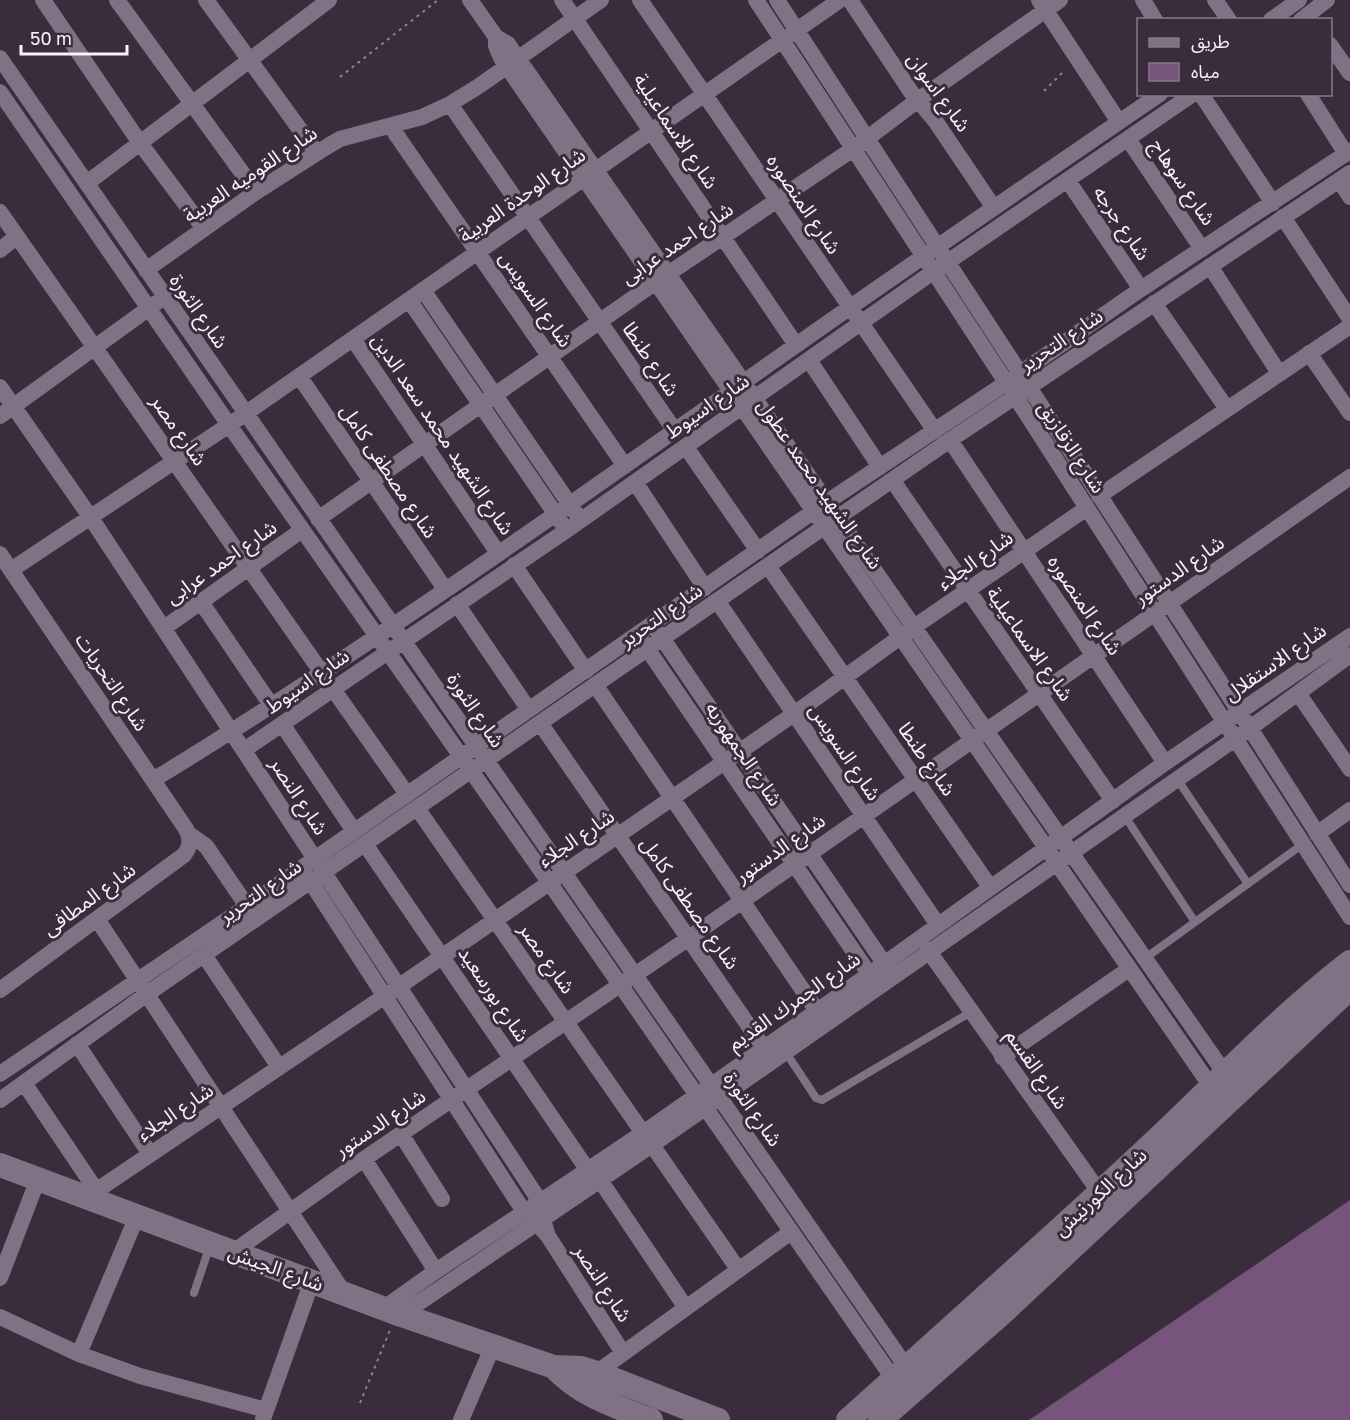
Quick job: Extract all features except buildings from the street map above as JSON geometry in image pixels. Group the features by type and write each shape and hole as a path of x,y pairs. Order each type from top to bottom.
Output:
{"main road":[{"name":"شارع الكورنيش","path":"1225,1089 1314,991 1350,962"},
{"name":"شارع الكورنيش","path":"848,1420 906,1382 1106,1201 1225,1089 1350,988"},
{"name":"شارع الجيش","path":"0,1165 38,1179 92,1194 137,1216 222,1248 394,1312 554,1367"},
{"path":"554,1367 581,1368 597,1373 718,1420"},
{"path":"554,1367 591,1397 651,1420"},
{"name":"شارع الكورنيش","path":"880,1420 906,1382"}],"street":[{"path":"43,0 140,143 204,229"},
{"path":"117,0 256,192"},
{"path":"206,0 317,153"},
{"path":"87,183 329,0"},
{"name":"شارع الشهيد محمد عطول","path":"471,0 496,37 508,44 512,62 908,632 986,730 1060,838 1063,857"},
{"name":"شارع الاسماعيلية","path":"562,0 796,345"},
{"name":"شارع القوميه العربية","path":"146,270 256,192 317,153 340,140 422,117 450,104 601,0"},
{"name":"شارع المنصوره","path":"640,0 935,431"},
{"name":"شارع الزقازيق","path":"756,0 789,35 1093,502 1154,613 1350,918"},
{"name":"شارع الزقازيق","path":"777,0 789,35"},
{"name":"شارع الوحدة العربية","path":"11,570 245,414 840,0"},
{"name":"شارع اسوان","path":"850,0 994,208"},
{"name":"شارع احمد عرابى","path":"318,519 662,278 860,144 1042,5 1059,0"},
{"path":"1143,0 1154,18"},
{"path":"1215,0 1227,18"},
{"path":"1278,18 1304,11 1327,0"},
{"path":"1042,5 1119,122"},
{"path":"1332,48 1350,73"},
{"name":"شارع الثورة","path":"0,58 403,640 477,759 556,877 621,986 791,1232 906,1382"},
{"name":"شارع الثورة","path":"0,92 229,425 461,756 477,759"},
{"name":"شارع اسيوط","path":"153,780 322,673 556,514 1157,96"},
{"name":"شارع اسيوط","path":"244,750 574,525 940,267 1190,96"},
{"path":"1203,96 1290,213 1350,319"},
{"path":"1309,96 1348,152"},
{"name":"شارع طنطا","path":"450,104 675,431"},
{"name":"شارع السويس","path":"391,127 625,466"},
{"name":"شارع سوهاج","path":"1128,139 1202,249"},
{"name":"شارع التحرير","path":"534,717 596,686 893,481 950,440 1141,289 1348,152"},
{"path":"1344,176 1350,196"},
{"name":"شارع التحرير","path":"0,1074 142,988 204,955 313,870 354,831 412,801 477,759 534,717 586,671 880,467 935,431 1154,303 1344,176"},
{"name":"شارع جرجه","path":"1068,181 1141,289"},
{"name":"شارع مصر","path":"0,212 322,673"},
{"path":"0,250 17,236"},
{"path":"1210,266 1280,373"},
{"path":"416,295 489,401 570,504 574,525"},
{"path":"0,416 164,297"},
{"path":"1154,303 1227,409"},
{"name":"شارع الجلاء","path":"92,1194 391,992 794,714 1093,502 1350,326"},
{"name":"شارع الشهيد محمد سعد الدين","path":"353,339 498,553"},
{"path":"1309,354 1350,413"},
{"path":"809,360 880,467"},
{"name":"شارع مصطفى كامل","path":"299,376 445,589"},
{"name":"شارع النصر","path":"0,387 91,518 244,750 313,870 622,1353"},
{"path":"489,401 556,514 574,525"},
{"name":"شارع المنصوره","path":"950,440 1165,763"},
{"path":"686,447 758,551"},
{"name":"شارع الدستور","path":"222,1248 289,1211 567,1023 1350,477"},
{"name":"شارع الاسماعيلية","path":"893,481 1113,801"},
{"path":"635,482 705,588"},
{"name":"شارع الزقازيق","path":"1093,502 1170,602 1350,885"},
{"name":"شارع احمد عرابى","path":"164,628 302,530"},
{"name":"شارع التحريات","path":"0,554 189,834 201,841 211,852 247,906"},
{"path":"514,565 586,671"},
{"name":"شارع طنطا","path":"768,566 990,887"},
{"path":"201,602 271,705"},
{"name":"شارع السويس","path":"718,602 938,925"},
{"name":"شارع مصطفى كامل","path":"457,604 764,1048"},
{"name":"شارع الجمهوريه","path":"653,625 888,970"},
{"name":"شارع الشهيد محمد عطول","path":"908,632 972,740 1046,848 1063,857"},
{"name":"شارع الجمهوريه","path":"638,635 873,980"},
{"name":"شارع الاستقلال","path":"1224,723 1350,636"},
{"name":"شارع الاستقلال","path":"1235,739 1350,655"},
{"path":"596,686 817,1011"},
{"name":"شارع مصر","path":"333,688 738,1269"},
{"path":"1298,693 1350,769"},
{"name":"شارع الجمرك القديم","path":"888,970 938,925 1224,723"},
{"path":"282,724 354,831"},
{"name":"شارع الجمرك القديم","path":"715,1091 764,1048 817,1011 928,950 1235,739"},
{"name":"شارع التحرير","path":"0,1100 77,1044 142,988 247,906 365,844 461,756"},
{"path":"1317,834 1350,810"},
{"name":"شارع المطافى","path":"0,990 184,855 190,845 189,834"},
{"name":"شارع بورسعيد","path":"365,844 686,1308"},
{"path":"1063,857 1144,958 1225,1089"},
{"path":"1063,857 1129,969 1225,1089"},
{"name":"شارع الثورة","path":"556,877 635,976 715,1091 906,1382"},
{"path":"97,919 344,1293"},
{"name":"شارع القسم","path":"928,950 1106,1201"},
{"path":"204,955 279,1067"},
{"path":"1002,1057 1129,969"},
{"name":"شارع الجمرك القديم","path":"394,1312 700,1101 784,1051 873,980"},
{"path":"77,1044 150,1154"},
{"path":"24,1083 92,1194"},
{"path":"401,1134 442,1199"},
{"path":"364,1159 436,1271"},
{"path":"0,1278 38,1179"},
{"name":"شارع الجمرك القديم","path":"394,1312 436,1271 535,1214"},
{"path":"79,1354 137,1216"},
{"path":"577,1387 791,1232"},
{"path":"0,1317 79,1354 264,1415 312,1281"},
{"path":"461,1420 493,1346"}],"lane":[{"path":"1177,779 1248,884"},
{"path":"1124,815 1195,922"},
{"path":"1144,958 1303,844"},
{"path":"784,1051 816,1098 822,1100 971,1012"},
{"path":"194,1293 222,1248"}],"path":[{"path":"340,77 438,0"},
{"path":"1044,91 1061,73 1079,61"},
{"path":"360,1403 394,1312"}],"water":[{"path":"1350,1200 1350,1420 1029,1420"}]}
